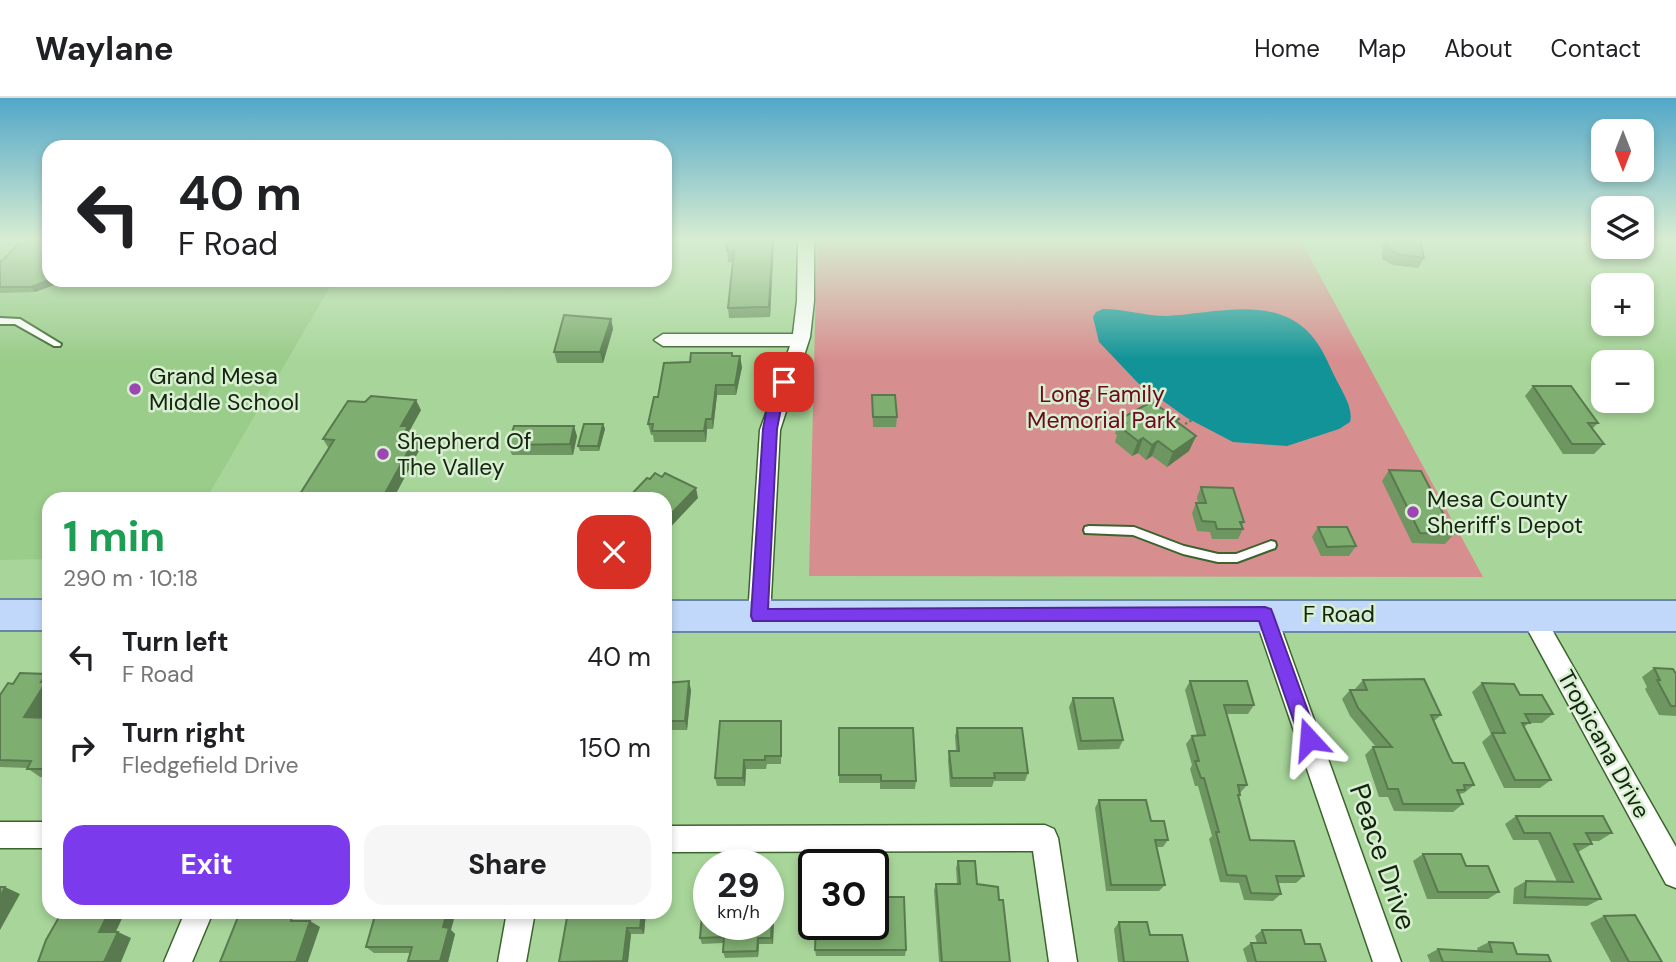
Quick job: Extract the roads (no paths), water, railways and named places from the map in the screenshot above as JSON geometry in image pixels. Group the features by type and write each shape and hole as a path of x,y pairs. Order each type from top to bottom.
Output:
{"main road":[{"path":"0,615 42,615"},
{"name":"F Road","path":"672,616 1676,615"}],"street":[{"path":"759,616 770,429 775,403 800,340 805,279"},
{"path":"663,340 800,340"},
{"name":"Peace Drive","path":"1265,614 1387,962"},
{"name":"Tropicana Drive","path":"1531,614 1675,870"},
{"path":"0,835 42,835"},
{"path":"672,839 1045,838 1063,962"},
{"path":"178,962 196,919"},
{"path":"512,962 520,919"}],"lane":[{"path":"0,321 17,321 57,344"},
{"path":"1089,530 1134,531 1183,550 1218,558 1237,558 1271,545"}],"water":[{"path":"1103,309 1167,316 1243,309 1280,314 1297,322 1318,345 1346,399 1350,422 1339,429 1287,446 1233,442 1187,418 1138,383 1099,342 1093,317"}],"place":[{"name":"Grand Mesa Middle School","path":"135,389"},
{"name":"Shepherd Of The Valley","path":"383,454"},
{"name":"Mesa County Sheriff's Depot","path":"1413,512"}],"park label":[{"name":"Long Family Memorial Park","path":"1102,407"}]}
